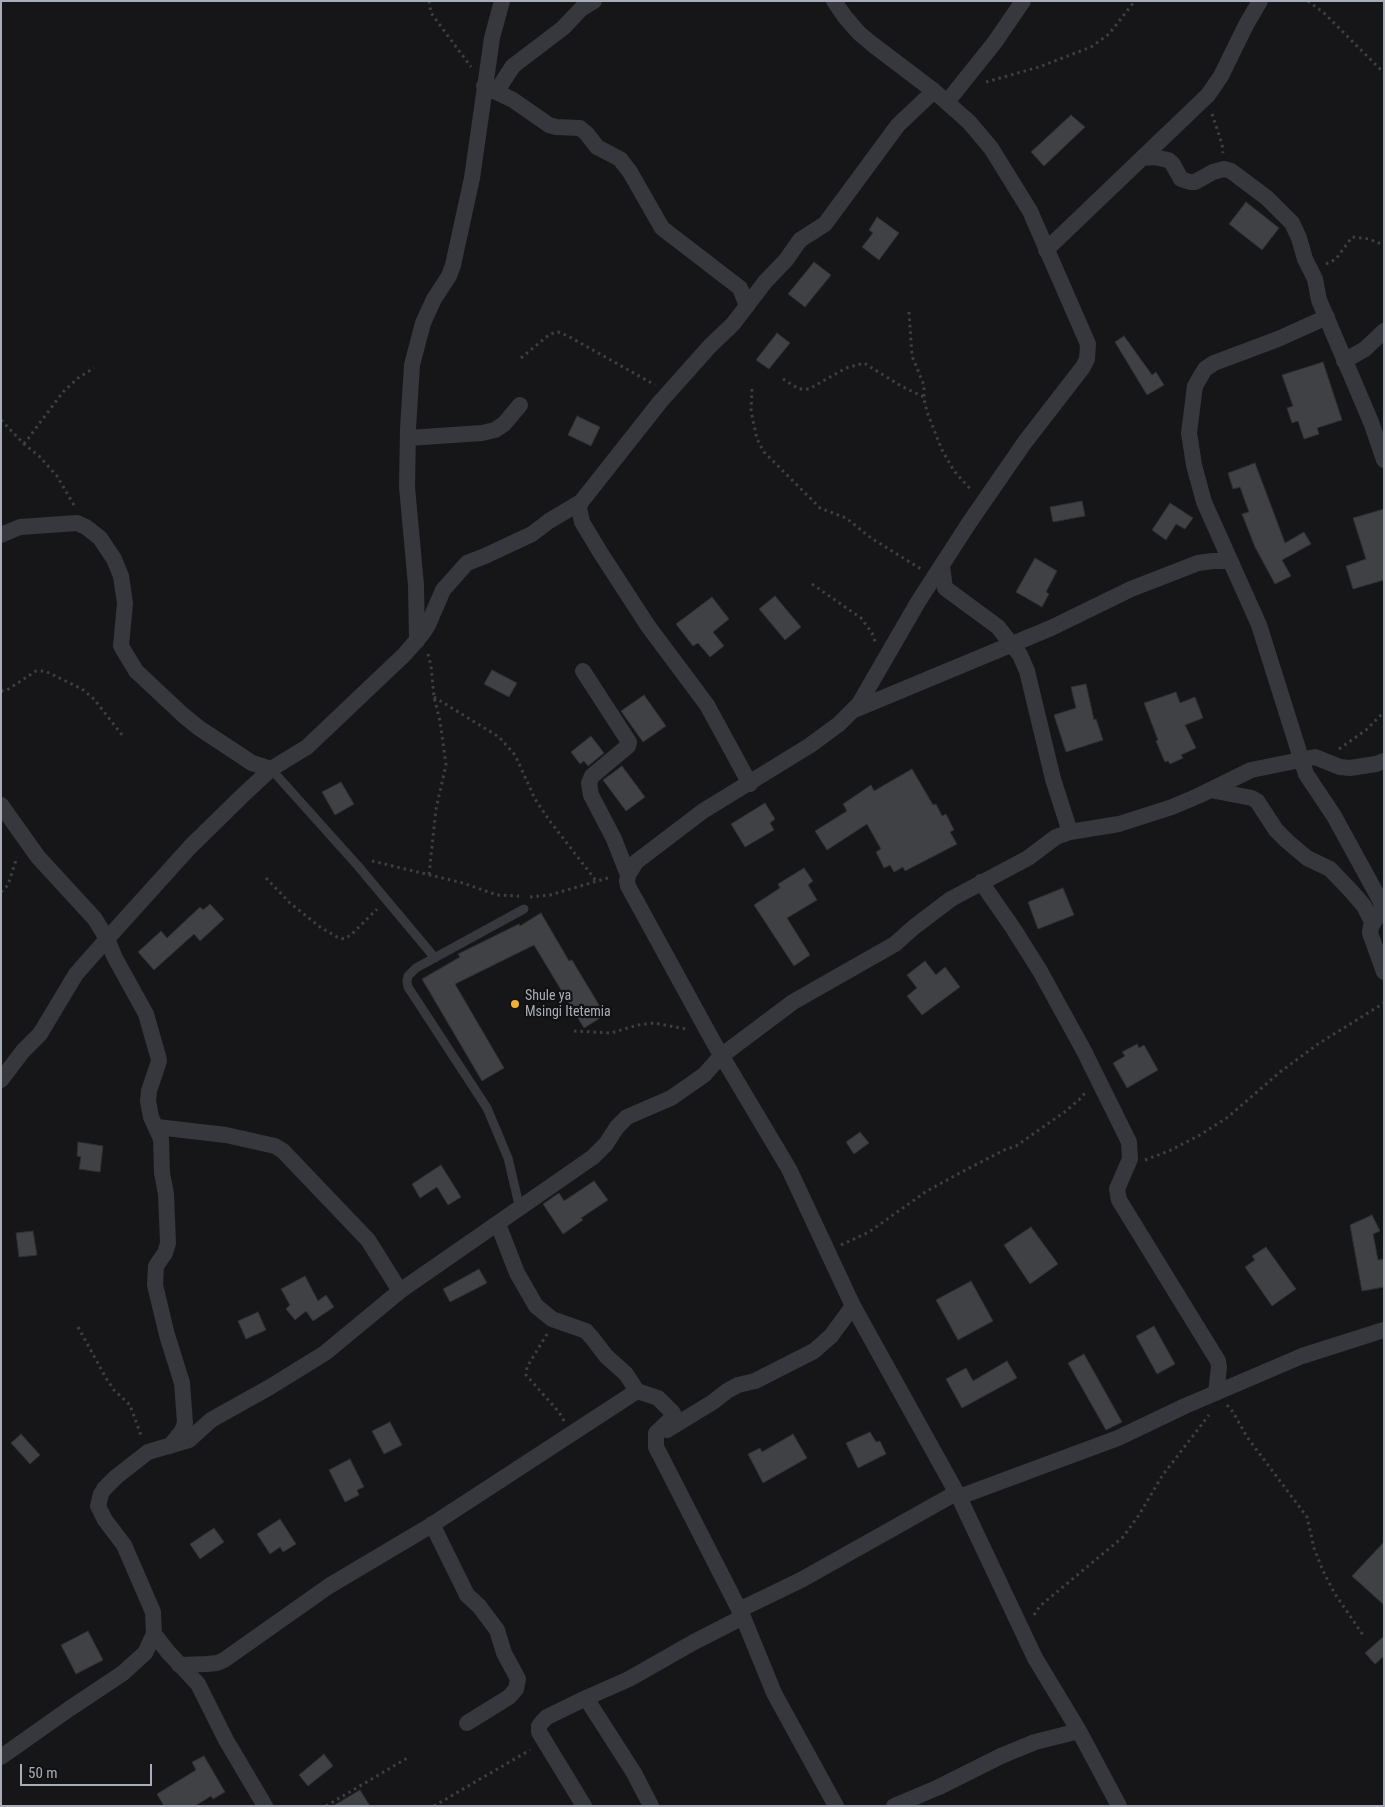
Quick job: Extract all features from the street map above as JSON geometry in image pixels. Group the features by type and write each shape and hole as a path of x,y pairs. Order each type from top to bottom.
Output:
{"street":[{"path":"420,637 407,487 412,365 423,323 434,299 449,276 453,265 490,89 492,38 502,1"},
{"path":"490,89 512,66 563,28 581,9 594,1"},
{"path":"627,873 636,862 703,811 750,784 809,746 839,724 859,704 982,502 1087,360 1088,344 1030,211 991,148 952,96 934,91 872,44 845,17 834,1"},
{"path":"952,96 1023,1"},
{"path":"1046,250 1208,96 1221,76 1246,24 1260,1"},
{"path":"490,89 513,100 549,125 580,128 597,147 620,159 630,172 662,228 740,288 747,306"},
{"path":"750,784 707,705 648,626 582,522 579,508 581,502 668,392 733,324 800,240 820,228 833,216 898,125 934,91"},
{"path":"1143,158 1154,157 1168,160 1172,163 1181,179 1190,182 1224,169 1238,175 1267,198 1292,223 1305,259 1312,272 1319,300 1371,422 1384,460"},
{"path":"1327,317 1205,368 1195,386 1189,433 1194,465 1204,502 1259,626 1306,774 1334,816 1380,900 1382,908 1370,928 1370,933 1384,972"},
{"path":"1344,361 1365,349 1384,331"},
{"path":"408,438 482,433 495,430 504,424 520,405"},
{"path":"1,1080 23,1051 40,1034 76,974 107,939 190,847 271,769 307,747 386,673 420,637 443,590 466,563 532,534 548,521 581,502"},
{"path":"1,535 20,527 77,523 86,527 100,538 114,559 121,576 125,604 121,646 136,671 183,715 200,728 252,763 271,769"},
{"path":"852,711 1051,628 1131,589 1198,563 1229,561"},
{"path":"938,572 945,588 998,628 1020,655 1027,671 1053,779 1070,832"},
{"path":"583,671 628,742 628,746 592,776 589,783 591,795 614,839 627,873 628,886 717,1049 789,1169 853,1306 957,1495 1035,1658 1120,1806"},
{"path":"1,1758 69,1709 124,1673 145,1653 154,1634 153,1612 124,1545 105,1520 98,1506 100,1494 104,1489 148,1452 189,1440 211,1420 270,1387 325,1352 400,1291 593,1157 627,1117 671,1098 704,1075 717,1049 793,1002 895,944 951,899 1028,858 1056,837 1070,832 1119,824 1172,807 1251,770 1315,757 1340,767 1350,768 1384,761"},
{"path":"1210,790 1252,798 1256,801 1276,830 1287,842 1307,858 1330,869 1352,892 1364,906 1373,924"},
{"path":"1,805 25,841 95,919 146,1014 158,1056 159,1061 149,1091 148,1101 149,1109 161,1139 168,1243 165,1253 156,1266 155,1284 167,1335 182,1383 185,1423 182,1431 170,1446"},
{"path":"981,882 1040,971 1129,1142 1131,1152 1128,1166 1117,1189 1119,1200 1218,1361 1216,1393"},
{"path":"157,1127 226,1135 275,1146 283,1151 368,1240 400,1291"},
{"path":"498,1224 517,1273 536,1306 552,1319 586,1331 606,1356 626,1374 637,1391 658,1398 673,1413 673,1418 659,1429 655,1438 656,1447 713,1555 741,1613 778,1700 836,1806"},
{"path":"655,1438 713,1402 727,1391 738,1385 755,1381 814,1351 831,1336 853,1306"},
{"path":"584,1806 539,1732 539,1726 547,1717 629,1679 741,1613 957,1495 1118,1438 1302,1356 1384,1330"},
{"path":"179,1664 207,1664 224,1660 329,1586 432,1524 637,1391"},
{"path":"432,1524 467,1595 479,1606 497,1630 504,1653 518,1679 516,1689 510,1697 467,1723"},
{"path":"154,1634 198,1684 226,1740 264,1806"},
{"path":"586,1698 634,1772 651,1806"},
{"path":"895,1806 1035,1742 1078,1731"}],"lane":[{"path":"271,769 388,901 435,958"},
{"path":"520,1209 508,1158 487,1108 408,987 408,976 416,968 524,909"}],"path":[{"path":"429,1 432,13 490,89"},
{"path":"1308,1 1324,13 1384,73"},
{"path":"952,96 1039,67 1091,47 1108,34 1134,2"},
{"path":"1208,96 1222,144 1224,169"},
{"path":"1312,272 1336,259 1352,237 1369,239 1384,245"},
{"path":"909,312 912,356 924,385 927,412 942,450 954,471 982,502"},
{"path":"521,358 550,334 558,332 668,392"},
{"path":"783,379 799,388 808,389 846,368 864,363 901,386 924,397"},
{"path":"24,444 63,392 78,378 94,368"},
{"path":"752,388 751,411 757,439 764,452 820,508 846,518 872,538 938,572"},
{"path":"1,420 57,476 86,527"},
{"path":"812,584 864,623 872,633 883,663"},
{"path":"420,637 431,666 434,697 440,721 446,765 436,809 429,875"},
{"path":"1,691 7,690 36,671 45,671 82,689 94,699 122,735"},
{"path":"434,697 499,737 515,755 536,799 549,820 597,882"},
{"path":"1321,760 1366,730 1384,712"},
{"path":"1,892 8,885 13,867 25,841"},
{"path":"364,856 372,862 463,882 497,895 509,896 550,896 627,873"},
{"path":"266,878 290,903 313,921 337,937 344,939 351,935 388,901"},
{"path":"1128,1166 1169,1151 1228,1117 1280,1072 1318,1044 1384,1003"},
{"path":"574,1031 611,1033 638,1025 654,1023 684,1028 717,1049"},
{"path":"827,1252 869,1232 928,1191 956,1175 1004,1150 1016,1146 1078,1101 1085,1092 1094,1072"},
{"path":"552,1319 549,1330 527,1367 526,1375 564,1419 564,1439"},
{"path":"78,1327 114,1390 130,1405 148,1452"},
{"path":"1216,1393 1234,1412 1247,1437 1307,1518 1314,1548 1323,1571 1335,1594 1363,1635"},
{"path":"1024,1636 1032,1616 1040,1606 1123,1537 1139,1515 1162,1476 1209,1415"},
{"path":"434,1806 545,1741"},
{"path":"326,1806 409,1757"}],"building":[{"path":"1071,115 1085,127 1044,166 1031,152"},
{"path":"1246,202 1279,228 1262,250 1229,224"},
{"path":"877,217 899,233 879,260 862,247 873,233 869,230"},
{"path":"814,262 831,275 805,307 788,294"},
{"path":"777,333 790,343 769,369 756,360"},
{"path":"1124,336 1152,375 1156,372 1164,385 1147,395 1115,342"},
{"path":"1323,362 1342,420 1317,428 1319,434 1304,439 1298,421 1292,423 1287,408 1293,406 1282,375"},
{"path":"577,416 600,427 591,446 568,435"},
{"path":"1255,463 1285,543 1304,532 1311,544 1282,560 1291,576 1275,584 1255,547 1242,514 1249,512 1240,487 1233,489 1228,473"},
{"path":"1082,501 1085,516 1053,522 1050,507"},
{"path":"1170,503 1193,518 1185,529 1176,524 1166,540 1152,530"},
{"path":"1384,509 1384,580 1353,589 1346,566 1366,559 1353,518"},
{"path":"1035,558 1057,571 1046,592 1049,594 1042,607 1016,592"},
{"path":"775,596 801,627 785,640 759,609"},
{"path":"712,597 729,619 713,632 724,646 710,657 698,643 693,646 676,624"},
{"path":"492,670 517,683 509,697 484,684"},
{"path":"1086,684 1094,720 1096,719 1103,740 1066,752 1054,715 1076,708 1071,687"},
{"path":"1176,692 1180,703 1195,697 1203,718 1185,725 1196,748 1181,755 1183,758 1170,764 1168,761 1165,762 1156,741 1158,740 1144,703"},
{"path":"644,695 666,726 643,742 621,711"},
{"path":"591,736 604,753 588,766 584,761 580,764 571,752"},
{"path":"622,766 645,797 626,811 603,780"},
{"path":"912,769 933,805 936,804 942,816 946,814 954,830 950,832 957,844 905,871 903,867 894,872 890,865 884,868 876,852 881,849 867,824 827,850 815,831 847,811 843,804 871,785 874,791"},
{"path":"341,782 354,804 335,815 322,792"},
{"path":"765,803 775,819 770,823 774,830 745,847 731,824"},
{"path":"804,868 813,881 808,885 817,900 787,918 810,955 794,966 754,905 780,888 778,884"},
{"path":"1063,888 1074,915 1038,929 1028,902"},
{"path":"210,904 224,919 200,941 194,934 154,970 138,952 161,931 167,938 200,907 203,910"},
{"path":"541,913 569,961 572,960 605,1015 584,1028 534,945 455,984 504,1068 482,1081 422,979 460,957 458,954 519,924 520,926"},
{"path":"925,961 936,975 945,967 960,987 922,1015 907,996 917,988 907,975"},
{"path":"1137,1044 1139,1048 1144,1045 1158,1070 1127,1088 1113,1063 1125,1056 1122,1052"},
{"path":"860,1132 869,1143 854,1154 846,1142"},
{"path":"78,1142 103,1146 100,1172 79,1169 81,1157 77,1156"},
{"path":"441,1165 461,1197 448,1205 437,1187 420,1198 412,1184"},
{"path":"594,1181 608,1200 581,1218 583,1220 563,1234 543,1204 559,1193 564,1201"},
{"path":"1372,1215 1380,1231 1373,1234 1378,1260 1384,1259 1384,1287 1362,1291 1350,1225"},
{"path":"1031,1227 1058,1264 1030,1284 1004,1245"},
{"path":"33,1231 37,1255 19,1257 16,1233"},
{"path":"1266,1247 1296,1289 1272,1306 1245,1267 1255,1260 1252,1256"},
{"path":"479,1269 487,1283 450,1302 443,1289"},
{"path":"305,1276 318,1301 326,1295 334,1307 313,1321 306,1311 295,1320 286,1309 290,1305 281,1289"},
{"path":"971,1281 993,1321 958,1340 936,1300"},
{"path":"258,1312 266,1330 246,1339 238,1321"},
{"path":"1154,1326 1175,1364 1157,1374 1136,1336"},
{"path":"1084,1354 1122,1422 1106,1430 1068,1363"},
{"path":"1007,1361 1017,1378 962,1408 946,1379 966,1368 973,1381"},
{"path":"390,1422 402,1445 384,1454 372,1431"},
{"path":"870,1432 876,1442 880,1441 886,1454 858,1468 846,1443"},
{"path":"21,1434 40,1455 30,1464 11,1443"},
{"path":"793,1434 807,1458 763,1483 748,1454 760,1448 762,1452"},
{"path":"350,1459 364,1487 357,1490 359,1495 345,1502 329,1470"},
{"path":"280,1519 296,1544 283,1552 280,1547 270,1554 257,1534"},
{"path":"214,1528 224,1542 200,1559 190,1544"},
{"path":"1384,1542 1384,1605 1352,1576"},
{"path":"88,1631 103,1660 76,1674 61,1645"},
{"path":"1384,1636 1384,1656 1375,1664 1365,1653"},
{"path":"324,1754 333,1766 308,1786 299,1775"},
{"path":"204,1756 225,1792 213,1799 211,1796 195,1806 164,1806 157,1794 196,1770 192,1762"},
{"path":"360,1790 370,1806 333,1806"}],"place":[{"name":"Shule ya Msingi Itetemia","path":"515,1004"}]}
